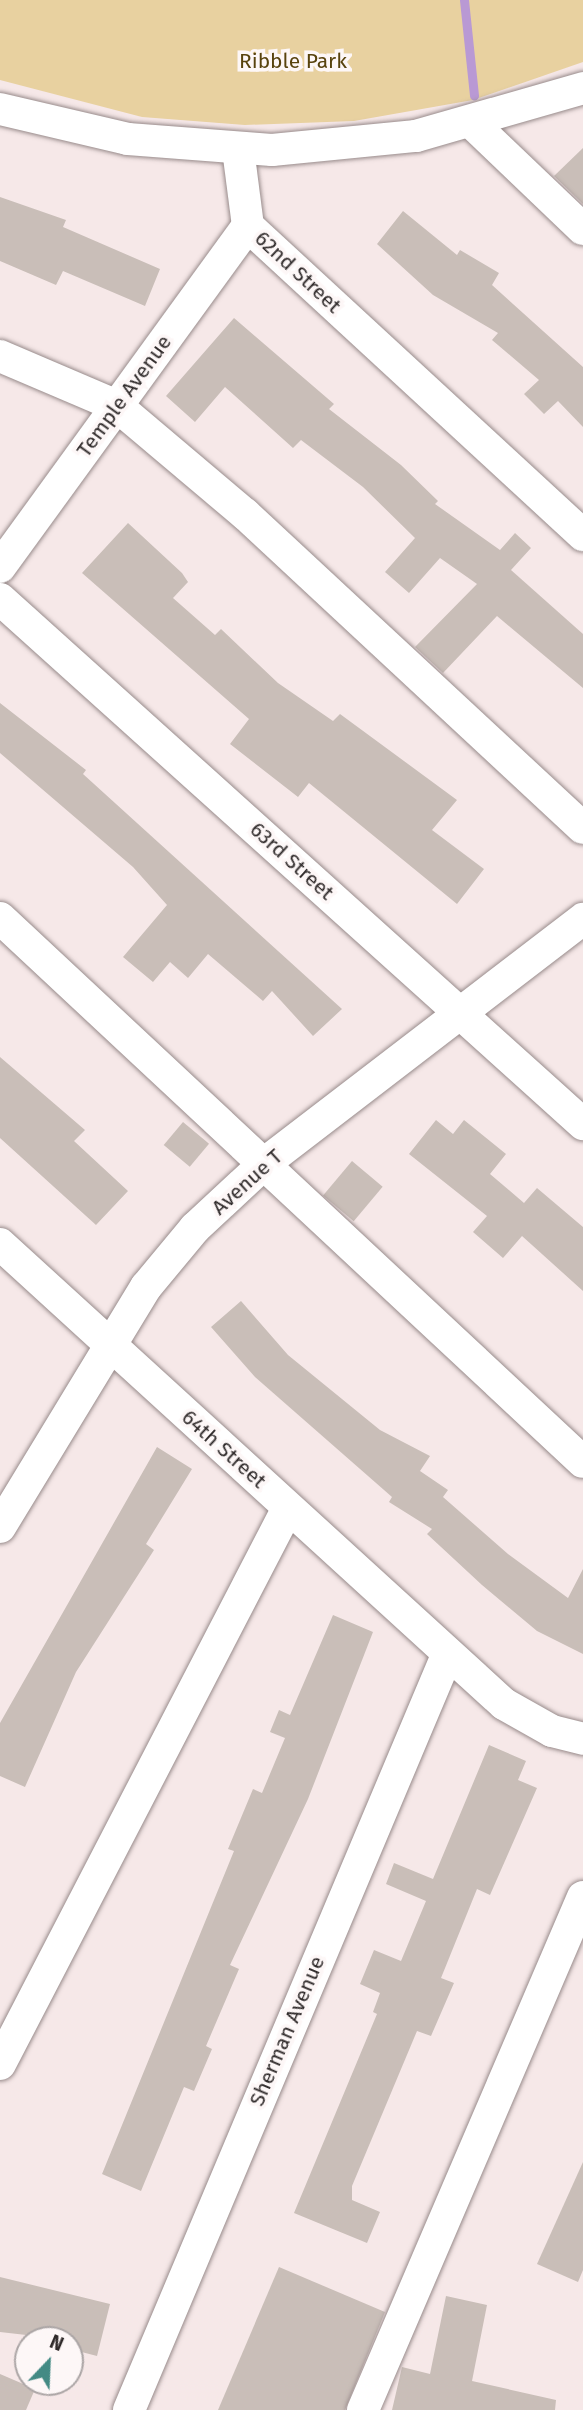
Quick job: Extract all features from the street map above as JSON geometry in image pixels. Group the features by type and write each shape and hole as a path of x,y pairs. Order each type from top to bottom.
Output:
{"street":[{"path":"0,109 128,139 238,149 344,146 473,124 583,88"},
{"path":"473,124 583,229"},
{"name":"62nd Street","path":"238,149 248,226 583,535"},
{"name":"Temple Avenue","path":"0,567 248,226"},
{"path":"0,356 117,406 245,514 583,828"},
{"name":"63rd Street","path":"0,599 583,1124"},
{"path":"0,918 583,1462"},
{"name":"Avenue T","path":"0,1527 146,1287 195,1228 265,1163 583,919"},
{"name":"64th Street","path":"0,1244 505,1704 552,1731 583,1739"},
{"path":"0,2064 288,1508"},
{"name":"Sherman Avenue","path":"129,2410 448,1653"},
{"path":"363,2410 583,1897"}],"green space":[{"name":"Ribble Park","path":"0,0 583,0 583,62 473,100 354,121 245,125 142,117 0,80"}],"building":[{"path":"583,148 583,204 554,176"},
{"path":"0,197 66,220 63,227 160,269 145,306 63,271 56,285 0,261"},
{"path":"403,211 457,255 460,250 499,273 492,285 583,367 583,427 558,401 544,414 524,394 539,380 492,340 498,333 433,295 377,244"},
{"path":"234,318 334,404 329,409 401,465 438,501 435,504 500,550 515,533 531,548 511,570 583,634 583,688 497,616 443,673 415,647 477,584 440,558 409,593 385,572 415,538 363,487 301,440 293,448 225,387 195,422 166,396"},
{"path":"128,523 182,573 188,582 173,598 215,635 221,629 278,683 333,721 340,714 457,800 432,830 484,869 457,904 309,783 298,797 230,744 249,719 82,573"},
{"path":"0,703 86,770 83,774 342,1009 313,1036 272,991 263,1001 208,954 188,978 170,962 153,982 123,957 167,905 133,867 0,753"},
{"path":"0,1057 85,1130 74,1141 128,1191 96,1225 0,1138"},
{"path":"436,1120 453,1134 464,1120 506,1154 490,1174 524,1203 537,1188 583,1227 583,1291 522,1236 503,1258 473,1232 487,1216 409,1154"},
{"path":"183,1122 209,1144 190,1167 164,1145"},
{"path":"352,1161 383,1187 354,1221 323,1195"},
{"path":"241,1301 288,1355 380,1430 430,1456 420,1471 448,1490 443,1497 508,1554 568,1598 583,1569 583,1654 537,1631 482,1585 427,1534 432,1529 389,1502 392,1497 255,1377 211,1327"},
{"path":"157,1447 192,1469 146,1544 154,1550 76,1672 25,1787 0,1776 0,1723"},
{"path":"333,1615 373,1632 308,1799 230,1965 239,1969 206,2046 212,2049 194,2091 184,2087 141,2191 102,2174 234,1851 228,1849 253,1789 262,1793 285,1738 270,1732 279,1710 290,1715"},
{"path":"489,1745 526,1761 518,1780 537,1788 490,1895 477,1889 441,1978 454,1983 431,2036 417,2031 352,2186 352,2200 380,2212 367,2243 294,2213 377,2014 373,2012 380,1993 360,1984 374,1950 401,1961 426,1901 386,1884 394,1863 433,1879"},
{"path":"583,2162 583,2270 578,2282 537,2264"},
{"path":"279,2267 385,2312 345,2410 218,2410"},
{"path":"0,2277 110,2304 97,2356 84,2353 84,2326 14,2326 14,2334 0,2332"},
{"path":"446,2296 487,2305 472,2381 556,2400 555,2410 392,2410 402,2367 430,2374"},
{"path":"0,2374 14,2380 14,2396 32,2396 26,2410 0,2410"}],"waterway":[{"path":"464,0 474,95"}]}
